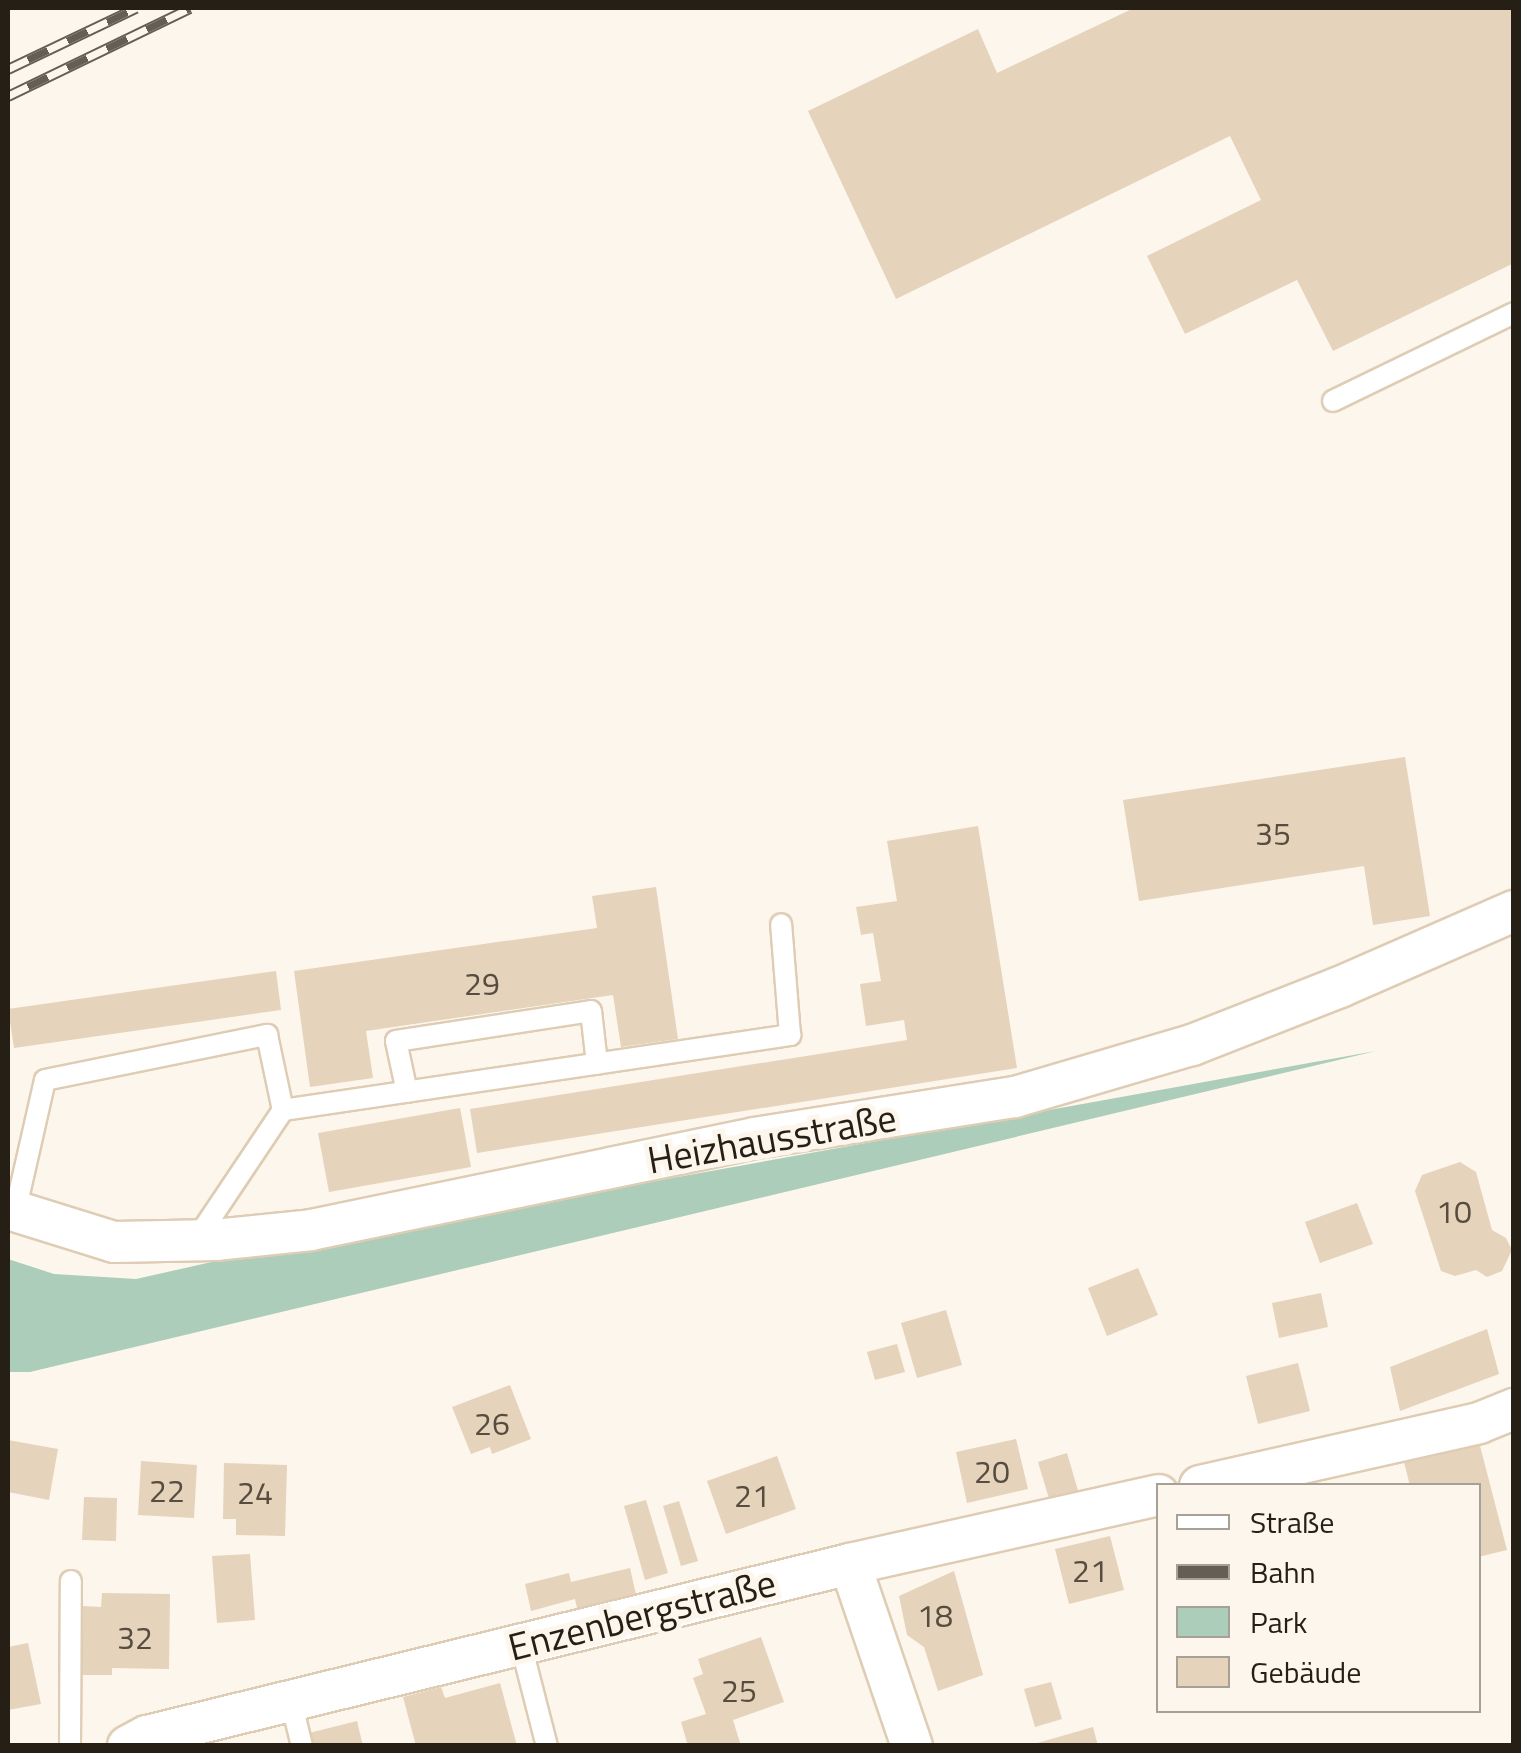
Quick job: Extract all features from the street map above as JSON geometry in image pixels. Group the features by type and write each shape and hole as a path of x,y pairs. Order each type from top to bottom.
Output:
{"street":[{"name":"Heizhausstraße","path":"11,1210 114,1242 311,1230 755,1138 1015,1097 1192,1045 1340,987 1514,910"},
{"path":"1213,1483 1479,1422 1514,1409"},
{"name":"Enzenbergstraße","path":"128,1746 147,1736 850,1564 1156,1495"},
{"path":"850,1564 912,1746"}],"lane":[{"path":"1333,401 1514,313"},
{"path":"284,1110 790,1036 781,924"},
{"path":"408,1092 396,1040 591,1011 597,1064"},
{"path":"11,1210 45,1080 267,1035 284,1110 196,1240"},
{"path":"70,1746 71,1581"},
{"path":"521,1645 547,1746"},
{"path":"290,1701 302,1746"}],"green space":[{"path":"1376,1051 30,1372 8,1372 8,1259 54,1274 136,1279 234,1257"}],"building":[{"path":"1134,8 1514,8 1514,263 1333,351 1297,280 1185,334 1147,256 1261,200 1230,136 896,299 808,111 978,29 997,73"},
{"path":"1405,757 1430,916 1373,925 1364,866 1139,901 1123,800"},
{"path":"978,826 1017,1068 477,1153 470,1109 907,1040 904,1020 866,1026 860,984 881,981 873,933 861,935 856,907 897,901 887,841"},
{"path":"656,887 678,1039 621,1047 613,995 366,1031 373,1078 310,1087 294,971 597,928 592,896"},
{"path":"276,971 281,1010 14,1048 8,1009"},
{"path":"460,1108 471,1167 329,1192 318,1133"},
{"path":"1460,1162 1476,1172 1492,1230 1506,1238 1512,1250 1502,1271 1487,1277 1476,1270 1455,1276 1441,1271 1415,1191 1422,1175"},
{"path":"1357,1203 1373,1244 1320,1263 1305,1222"},
{"path":"1138,1268 1158,1315 1107,1336 1088,1288"},
{"path":"1321,1293 1328,1327 1279,1338 1272,1303"},
{"path":"946,1310 962,1365 917,1378 901,1323"},
{"path":"1487,1329 1499,1374 1400,1411 1390,1367"},
{"path":"897,1344 905,1372 875,1380 867,1352"},
{"path":"1298,1363 1310,1411 1258,1424 1246,1376"},
{"path":"510,1385 531,1439 492,1454 490,1447 471,1454 452,1407"},
{"path":"1478,1438 1507,1550 1481,1556 1481,1483 1409,1483 1403,1458"},
{"path":"1016,1439 1028,1489 967,1503 956,1452"},
{"path":"8,1440 58,1449 49,1500 8,1492"},
{"path":"1067,1453 1079,1494 1050,1502 1038,1462"},
{"path":"777,1456 796,1509 726,1534 707,1481"},
{"path":"141,1461 197,1465 194,1518 138,1515"},
{"path":"224,1463 287,1465 285,1536 236,1535 236,1519 223,1519"},
{"path":"84,1497 117,1498 116,1541 82,1540"},
{"path":"646,1500 668,1573 645,1580 624,1506"},
{"path":"679,1501 698,1561 681,1566 663,1506"},
{"path":"1110,1536 1124,1590 1069,1604 1055,1549"},
{"path":"250,1554 255,1620 217,1623 212,1556"},
{"path":"630,1568 637,1599 578,1613 575,1599 531,1611 525,1584 569,1573 571,1582"},
{"path":"954,1571 983,1675 938,1691 924,1647 907,1635 899,1596"},
{"path":"102,1593 170,1594 169,1669 112,1668 112,1675 81,1675 82,1606 101,1607"},
{"path":"761,1637 784,1702 733,1720 741,1746 688,1746 681,1722 706,1714 693,1678 703,1674 698,1659"},
{"path":"28,1643 41,1704 8,1710 8,1647"},
{"path":"1051,1682 1062,1719 1035,1727 1024,1689"},
{"path":"500,1683 517,1746 416,1746 403,1697 441,1687 445,1698"},
{"path":"357,1721 363,1746 312,1746 309,1733"},
{"path":"1093,1727 1098,1746 1034,1744"}],"railway":[{"path":"8,69 136,8"},
{"path":"8,96 190,8"}]}
